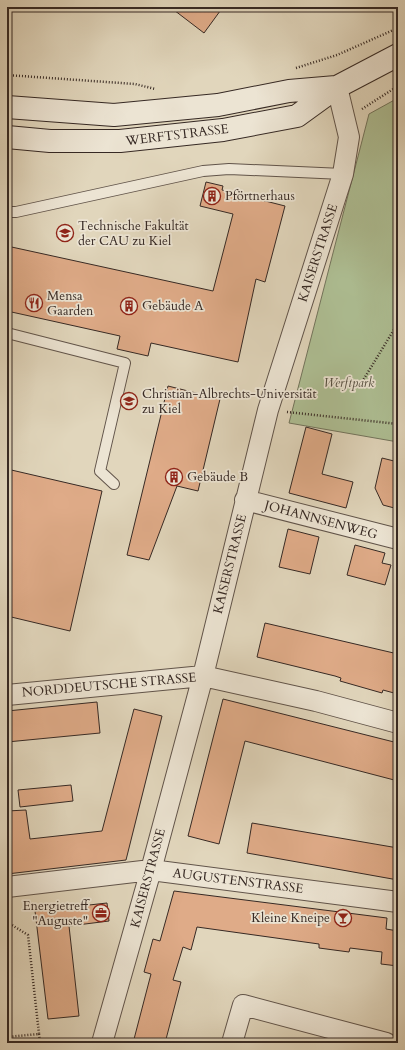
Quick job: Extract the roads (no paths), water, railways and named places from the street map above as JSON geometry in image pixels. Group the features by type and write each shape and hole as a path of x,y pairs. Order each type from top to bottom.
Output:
{"main road":[{"name":"WERFTSTRASSE","path":"7,137 50,141 120,141 223,130 297,116 338,87 398,55"},
{"name":"WERFTSTRASSE","path":"7,107 114,115 218,105 289,91 338,87"}],"street":[{"name":"KAISERSTRASSE","path":"102,1043 151,870 203,676 268,410 343,174 349,138 338,87"},
{"name":"JOHANNSENWEG","path":"245,500 398,539"},
{"name":"NORDDEUTSCHE STRASSE","path":"7,695 203,676 316,701 398,723"},
{"name":"AUGUSTENSTRASSE","path":"7,887 151,870 398,902"},
{"path":"232,1043 243,1005 386,1043"}],"lane":[{"path":"7,212 16,212 203,171 229,169 343,174"},
{"path":"7,333 124,363 100,471 114,484"}],"place":[{"name":"Pförtnerhaus","path":"212,196"},
{"name":"Technische Fakultät der CAU zu Kiel","path":"65,233"},
{"name":"Mensa Gaarden","path":"34,303"},
{"name":"Gebäude A","path":"129,306"},
{"name":"Christian-Albrechts-Universität zu Kiel","path":"129,401"},
{"name":"Gebäude B","path":"174,477"},
{"name":"Energietreff \"Auguste\"","path":"101,913"},
{"name":"Kleine Kneipe","path":"343,918"}],"park label":[{"name":"Werftpark","path":"349,383"}]}
